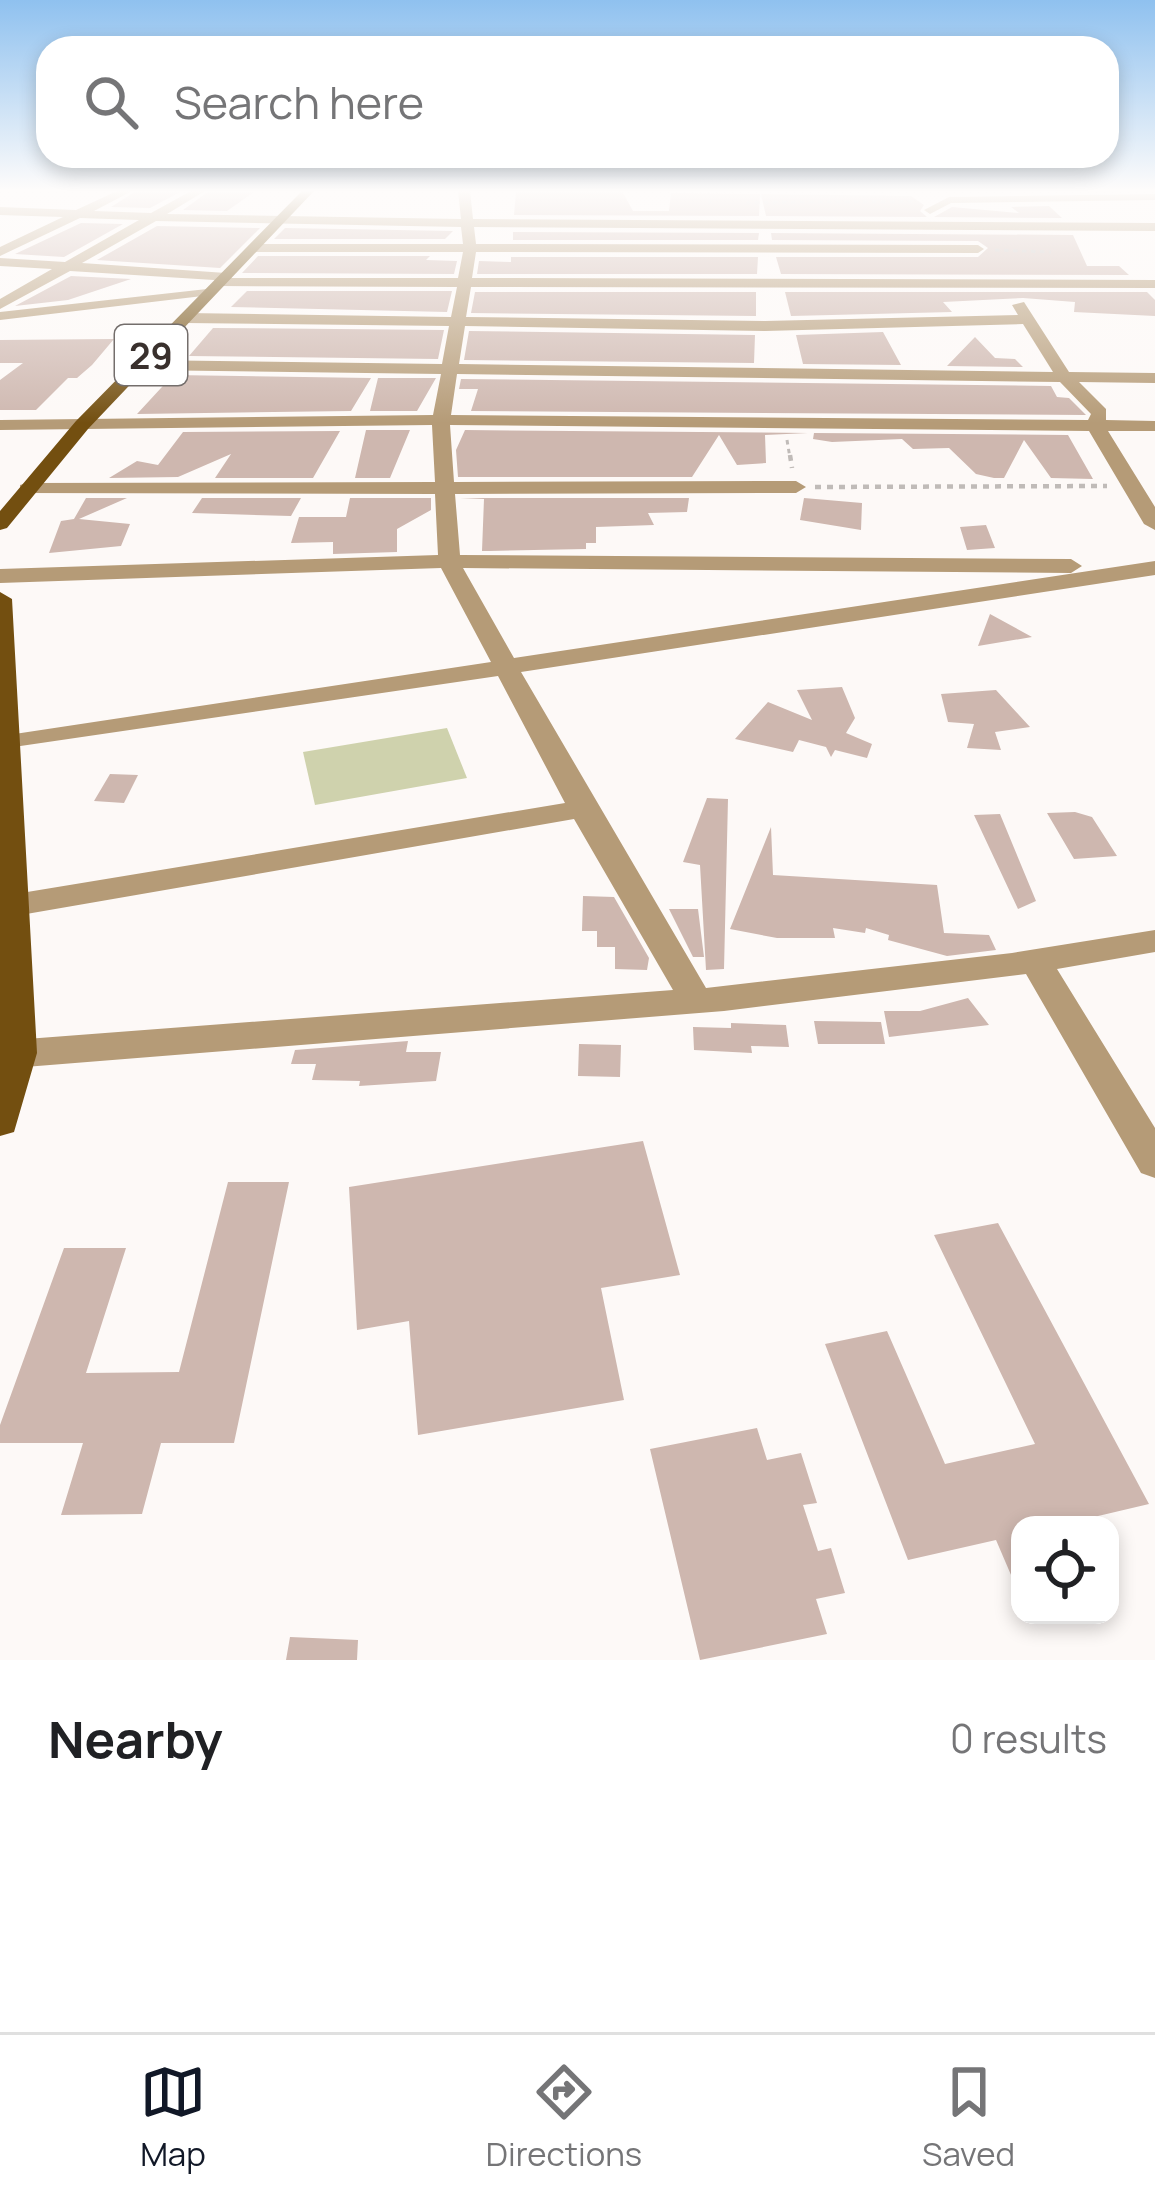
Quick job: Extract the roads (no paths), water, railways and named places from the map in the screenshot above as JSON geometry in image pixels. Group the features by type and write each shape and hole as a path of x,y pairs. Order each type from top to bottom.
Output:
{"main road":[{"name":"29","path":"0,524 82,425 234,268"},
{"path":"0,599 8,742 9,906 9,1054 0,1121"}],"street":[{"path":"0,305 64,268"},
{"path":"89,268 219,284 1155,284"},
{"path":"468,268 441,420 449,562 583,809 695,999"},
{"path":"985,268 1004,283 1063,375 1100,413 1095,425"},
{"path":"0,316 219,284"},
{"path":"186,317 765,326 1028,319"},
{"path":"142,365 1155,378"},
{"path":"0,425 441,420 1155,426"},
{"path":"1095,425 1155,524"},
{"path":"27,489 796,487"},
{"path":"0,576 449,562 1155,568"},
{"path":"8,742 1155,568"},
{"path":"9,906 583,809"},
{"path":"9,1054 695,999 1036,963 1155,941"},
{"path":"1036,963 1155,1162"}]}
